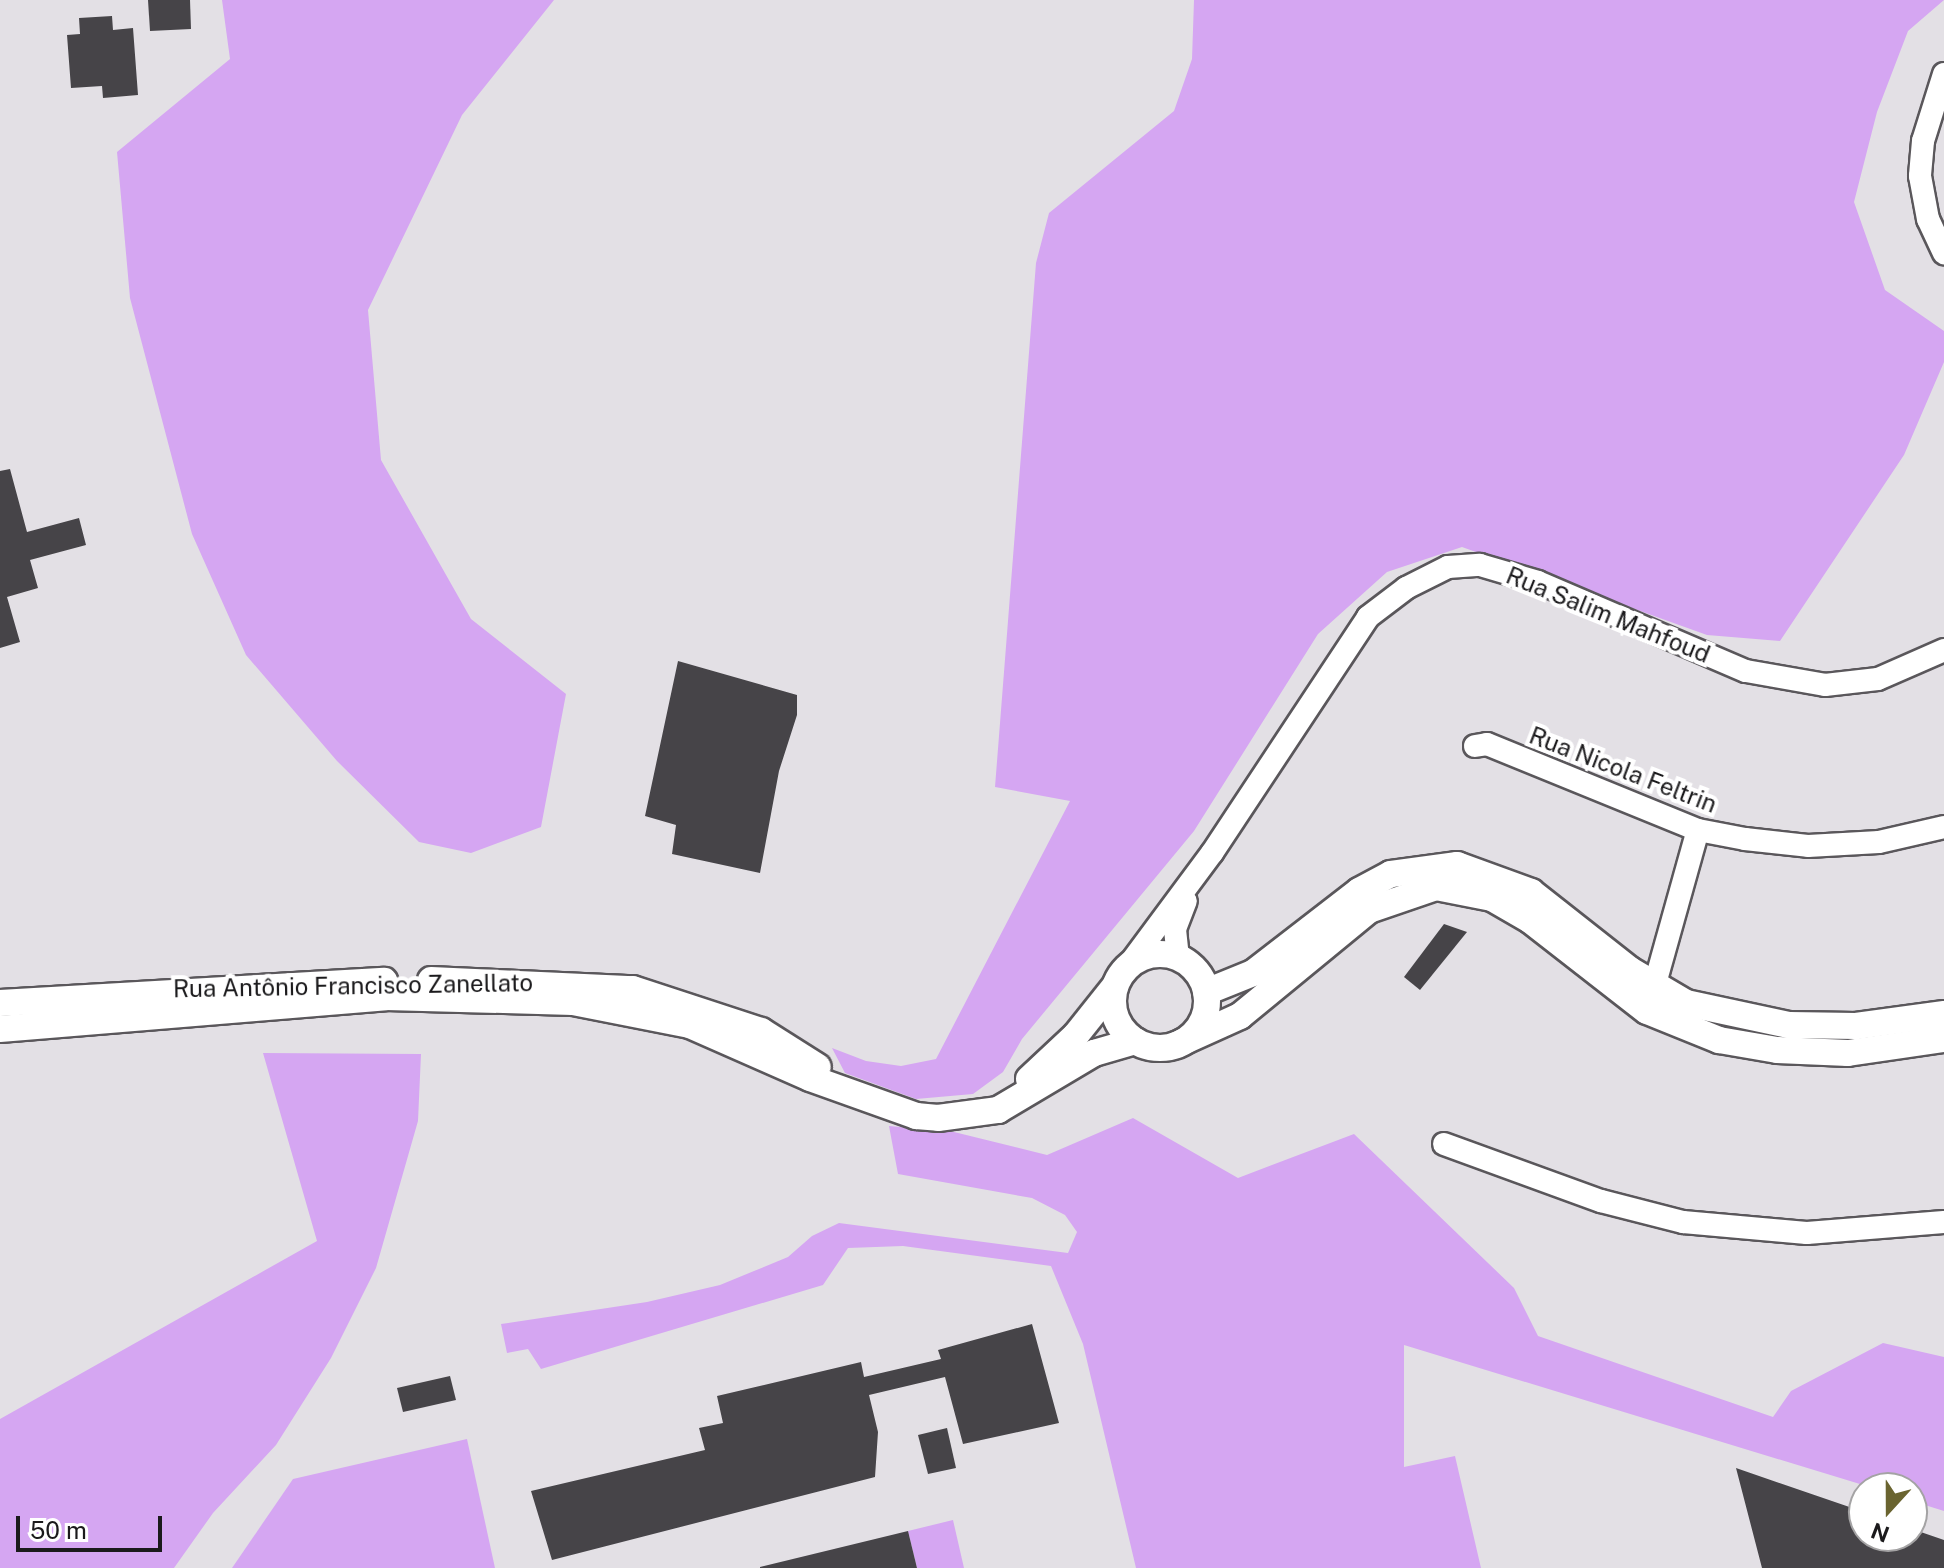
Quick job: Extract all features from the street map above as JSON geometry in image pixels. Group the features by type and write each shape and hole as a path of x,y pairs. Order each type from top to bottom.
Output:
{"street":[{"path":"1944,74 1923,141 1920,176 1928,219 1944,253"},
{"name":"Rua Salim Mahfoud","path":"1121,976 1212,853 1368,617 1406,588 1448,567 1480,565 1538,582 1746,671 1825,685 1878,679 1944,650"},
{"name":"Rua Nicola Feltrin","path":"1475,746 1487,744 1698,830 1808,846 1879,842 1944,827"},
{"path":"1651,999 1698,830"},
{"name":"Rua Salim Mahfoud","path":"1178,958 1178,916 1212,853"},
{"path":"1206,992 1253,973 1359,891 1391,874 1457,865 1531,892 1651,999 1686,1003 1789,1025 1856,1026 1944,1014"},
{"path":"1121,976 1116,1017 1135,1041 1148,1047 1176,1045 1240,1016 1369,910 1436,887 1492,898 1719,1040 1777,1050 1848,1053 1944,1039"},
{"path":"998,1110 1076,1035 1121,976 1152,955 1178,958 1191,966 1206,992 1201,1024 1176,1045"},
{"name":"Rua Antônio Francisco Zanellato","path":"0,1003 276,984 478,978 593,984 676,1001 761,1031 816,1064 826,1080"},
{"name":"Rua Antônio Francisco Zanellato","path":"0,1029 386,997 573,1002 690,1025 810,1078 826,1080 916,1116 998,1110 1094,1053 1135,1041"},
{"path":"1444,1144 1601,1201 1683,1222 1807,1233 1944,1222"}],"shaded area":[{"path":"222,0 554,0 462,115 368,310 381,460 471,619 566,694 541,827 471,853 419,842 337,761 246,655 192,534 130,298 117,152 230,59"},
{"path":"1194,0 1944,0 1908,31 1877,112 1854,202 1885,290 1944,331 1944,362 1904,455 1780,641 1707,635 1462,547 1387,572 1318,634 1194,831 1022,1039 1003,1072 973,1094 916,1099 845,1073 832,1048 866,1061 901,1066 936,1059 1070,801 995,787 1036,263 1049,213 1174,111 1192,59"},
{"path":"263,1053 421,1054 418,1121 376,1268 331,1358 276,1445 213,1513 174,1568 0,1568 0,1419 317,1241"},
{"path":"1133,1118 1238,1178 1354,1134 1514,1288 1538,1336 1773,1417 1791,1391 1883,1343 1944,1357 1944,1511 1928,1506 1928,1472 1848,1472 1848,1480 1404,1345 1404,1467 1455,1456 1481,1568 1136,1568 1083,1344 1051,1266 903,1246 848,1248 823,1285 541,1369 528,1349 507,1353 501,1324 647,1302 720,1285 788,1257 812,1236 839,1223 1068,1253 1077,1232 1065,1215 1032,1198 898,1174 889,1126 954,1132 1047,1155"},
{"path":"467,1439 495,1568 232,1568 293,1479"},
{"path":"953,1520 964,1568 917,1568 908,1531"}],"building":[{"path":"148,0 190,0 191,29 150,31"},
{"path":"112,16 113,30 133,28 138,95 103,98 102,86 71,88 67,35 80,34 79,18"},
{"path":"10,469 27,532 79,518 86,545 30,560 38,588 7,597 20,642 0,648 0,471"},
{"path":"678,661 797,695 797,715 779,771 760,873 672,854 676,825 645,816"},
{"path":"1444,924 1467,932 1420,990 1404,977"},
{"path":"1032,1324 1059,1423 963,1444 945,1377 869,1395 878,1432 875,1477 552,1560 531,1491 705,1450 699,1428 723,1423 717,1396 861,1362 864,1377 941,1359 938,1350"},
{"path":"450,1376 456,1400 403,1412 397,1388"},
{"path":"947,1428 956,1468 928,1474 918,1435"},
{"path":"1736,1468 1848,1506 1848,1552 1928,1552 1928,1534 1944,1540 1944,1568 1762,1568"},
{"path":"908,1531 917,1568 760,1568 760,1567"}]}
